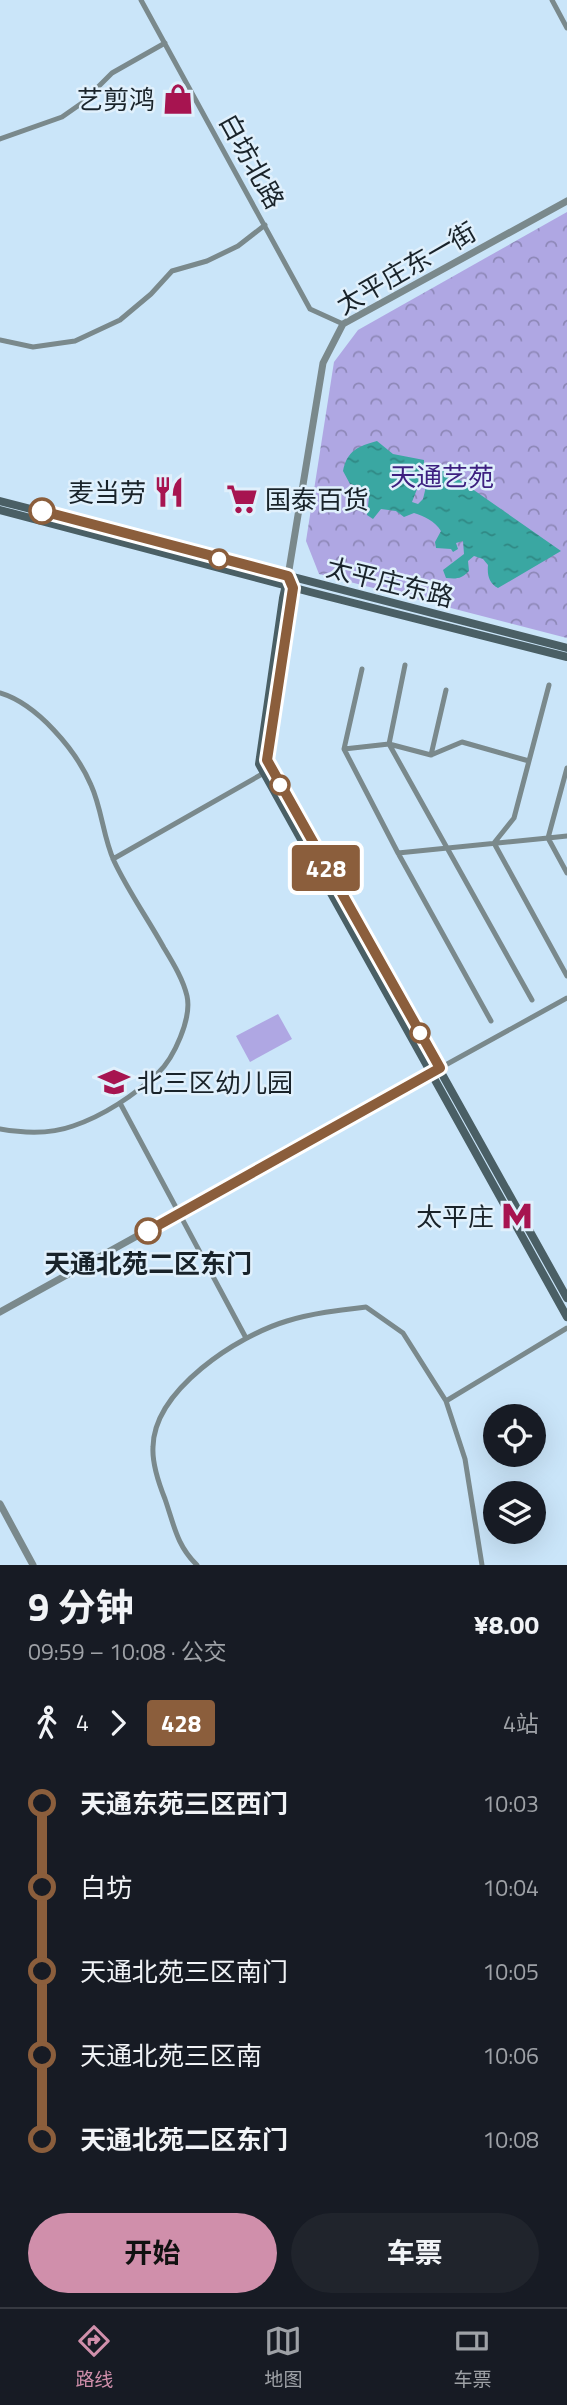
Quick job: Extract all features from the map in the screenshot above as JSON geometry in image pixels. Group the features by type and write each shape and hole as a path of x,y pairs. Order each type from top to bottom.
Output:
{"main road":[{"name":"太平庄东路","path":"0,501 289,583 567,648"},
{"name":"太平庄东路","path":"0,510 567,657"},
{"path":"289,583 259,764 267,771 567,1298"},
{"path":"436,1070 567,1317"}],"street":[{"name":"白坊北路","path":"142,0 310,309 343,324"},
{"path":"552,0 567,28"},
{"path":"0,139 62,117 82,103 111,73 165,43"},
{"name":"太平庄东一街","path":"289,583 323,363 343,324 567,201"},
{"path":"0,340 33,347 75,341 120,320 151,294 172,271 207,261 238,246 265,225"},
{"path":"405,665 389,744 532,1000"},
{"path":"362,669 344,749 491,1021"},
{"path":"494,843 514,818 549,685"},
{"path":"431,755 446,690"},
{"path":"0,693 23,704 44,720 65,744 91,785 113,859 179,974 188,998 186,1019 179,1042 160,1072 120,1103 73,1126 43,1132 0,1129"},
{"path":"344,749 389,744 431,755 462,742 529,761"},
{"path":"567,768 548,838 567,873"},
{"path":"113,859 267,771"},
{"path":"398,853 567,836"},
{"path":"494,843 567,976"},
{"path":"0,1312 567,998"},
{"path":"120,1103 246,1338"},
{"path":"197,1565 183,1552 160,1485 153,1447 160,1415 172,1396 194,1374 246,1338 285,1321 366,1307 403,1333 446,1401 465,1459 482,1565"},
{"path":"446,1401 567,1328"},
{"path":"0,1504 33,1565"}],"green space":[{"name":"天通艺苑","path":"567,212 567,638 319,574 306,541 334,362 358,330"},
{"path":"278,1014 292,1039 250,1062 236,1036"}],"water":[{"path":"377,441 393,454 424,460 424,471 412,502 418,504 423,499 430,470 438,465 561,551 498,588 489,578 488,565 483,559 474,556 468,561 469,571 466,574 459,578 446,578 443,570 464,554 463,541 456,543 458,549 453,552 451,549 436,548 435,542 441,531 429,519 414,513 404,517 396,511 381,509 373,519 367,515 369,497 357,486 350,484 343,471 354,450"}],"bus line":[{"name":"428","path":"42,511 288,576 293,588 267,760 440,1068 148,1231"}],"place":[{"name":"艺剪鸿","path":"178,99"},
{"name":"麦当劳","path":"169,492"},
{"name":"国泰百货","path":"242,499"},
{"name":"北三区幼儿园","path":"114,1082"},
{"name":"太平庄","path":"517,1216"},
{"name":"天通北苑二区东门","path":"148,1231"}]}
